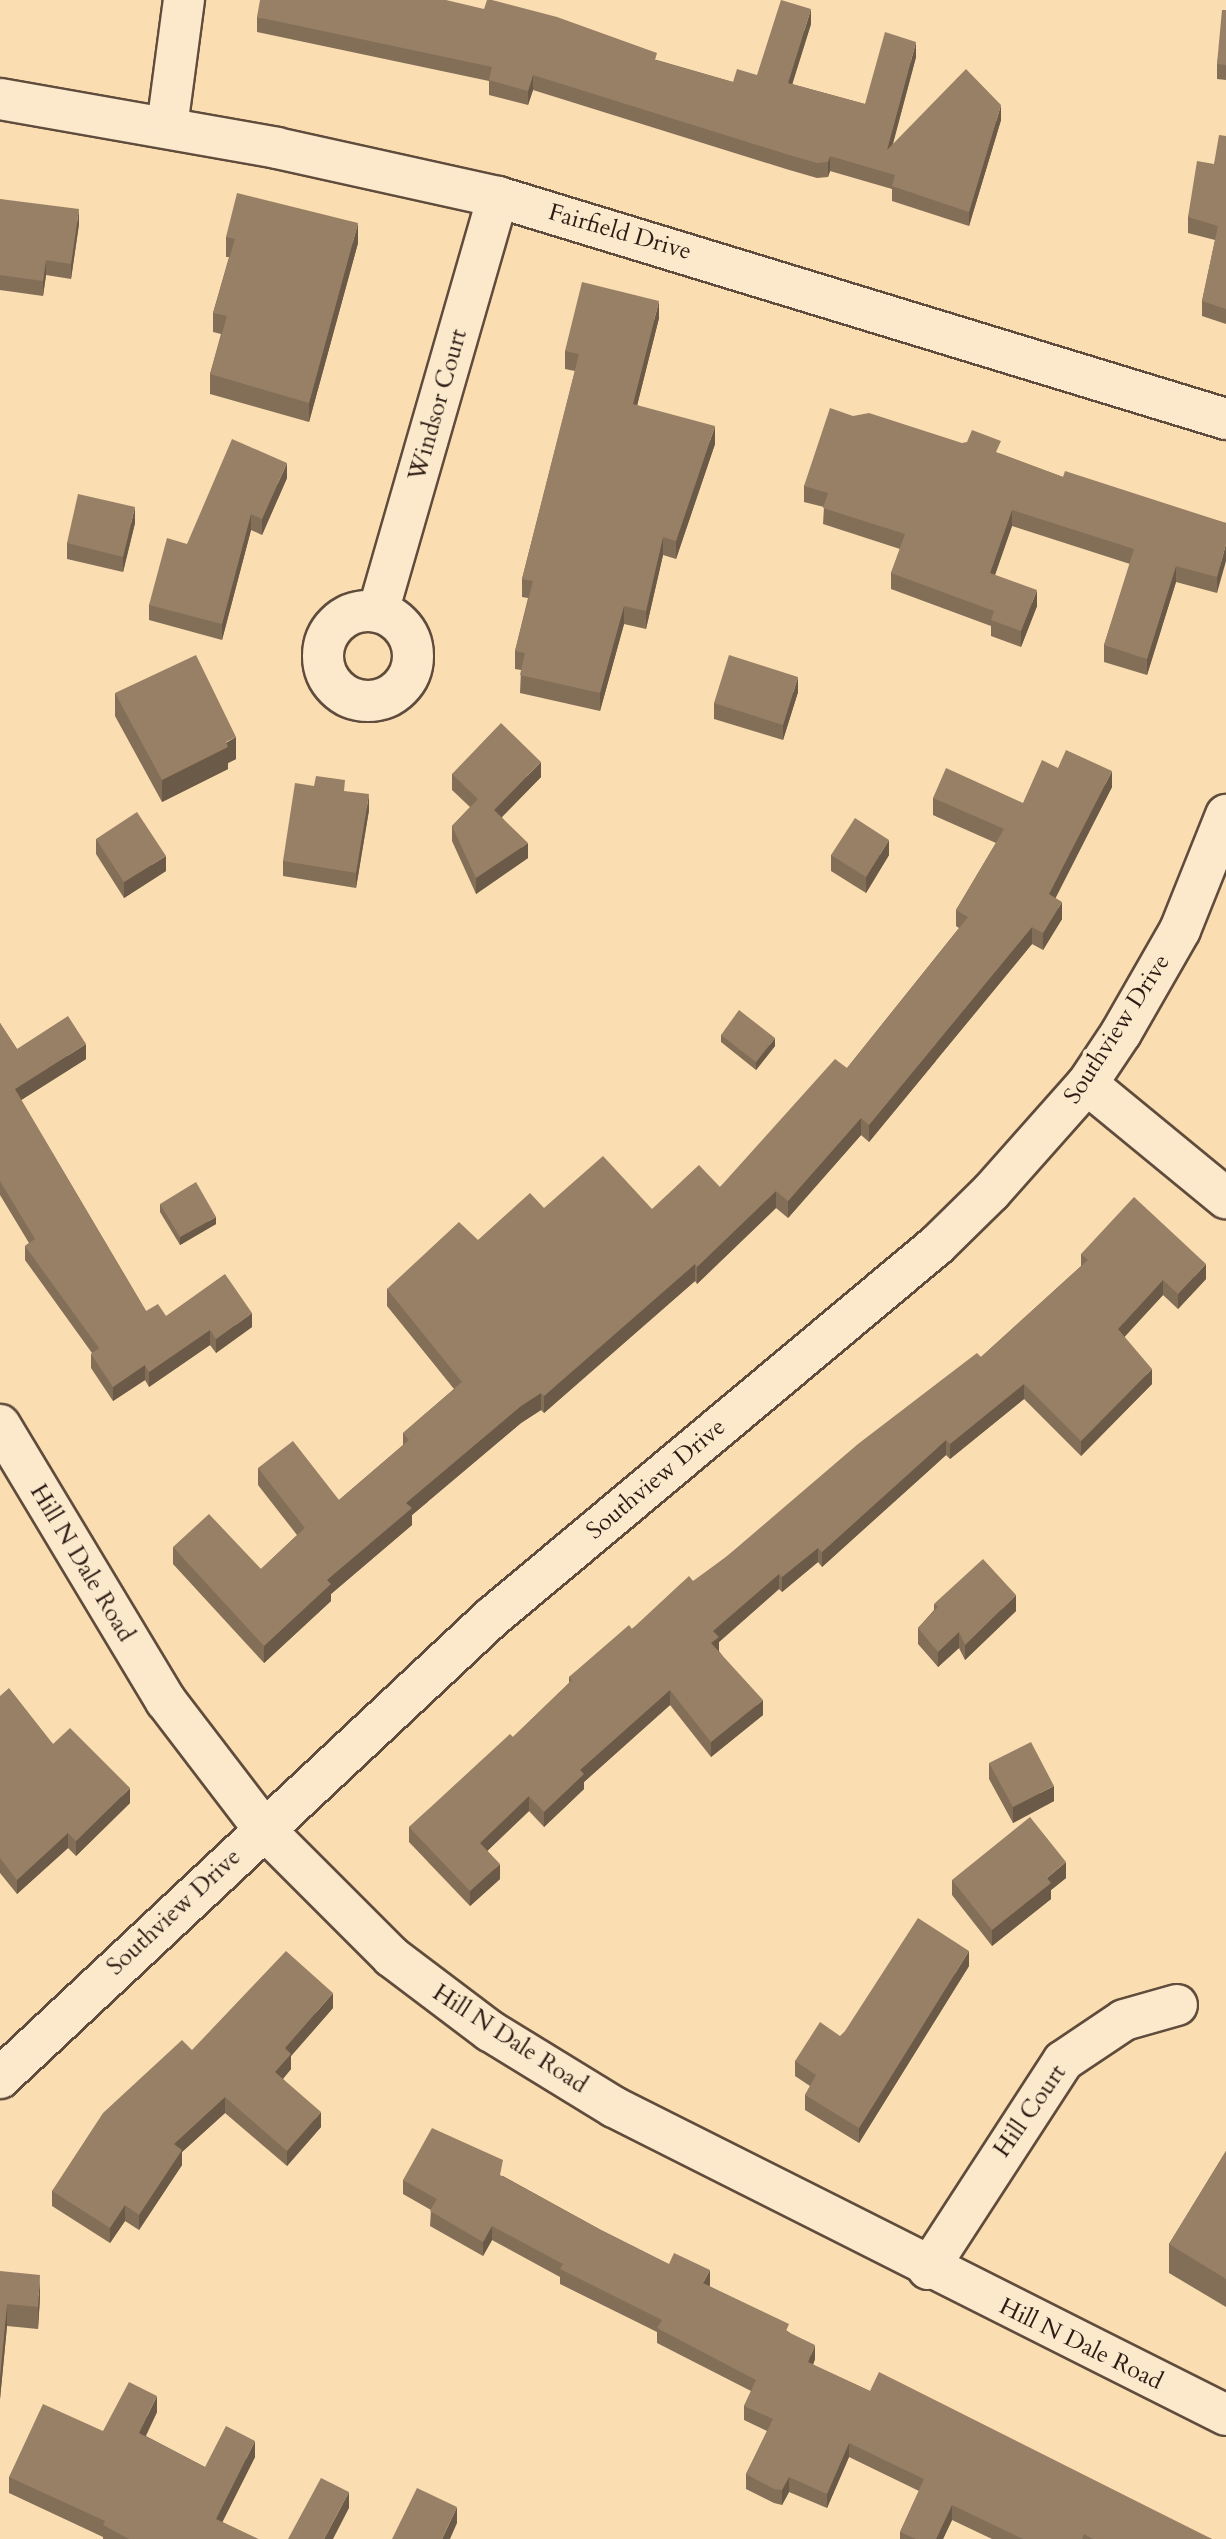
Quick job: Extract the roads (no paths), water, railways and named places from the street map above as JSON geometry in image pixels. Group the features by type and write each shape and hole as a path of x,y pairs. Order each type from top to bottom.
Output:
{"street":[{"path":"167,127 184,0"},
{"name":"Fairfield Drive","path":"0,99 167,127 498,197 1226,419"},
{"name":"Windsor Court","path":"378,612 498,197"},
{"name":"Southview Drive","path":"0,2078 263,1828 491,1618 937,1245 1087,1084 1165,958 1226,815"},
{"path":"1087,1084 1226,1198"},
{"name":"Hill N Dale Road","path":"0,1425 166,1701 263,1828 392,1957 490,2031 614,2107 928,2269 1226,2415"},
{"name":"Hill Court","path":"928,2269 1063,2061 1124,2020 1177,2005"}]}
